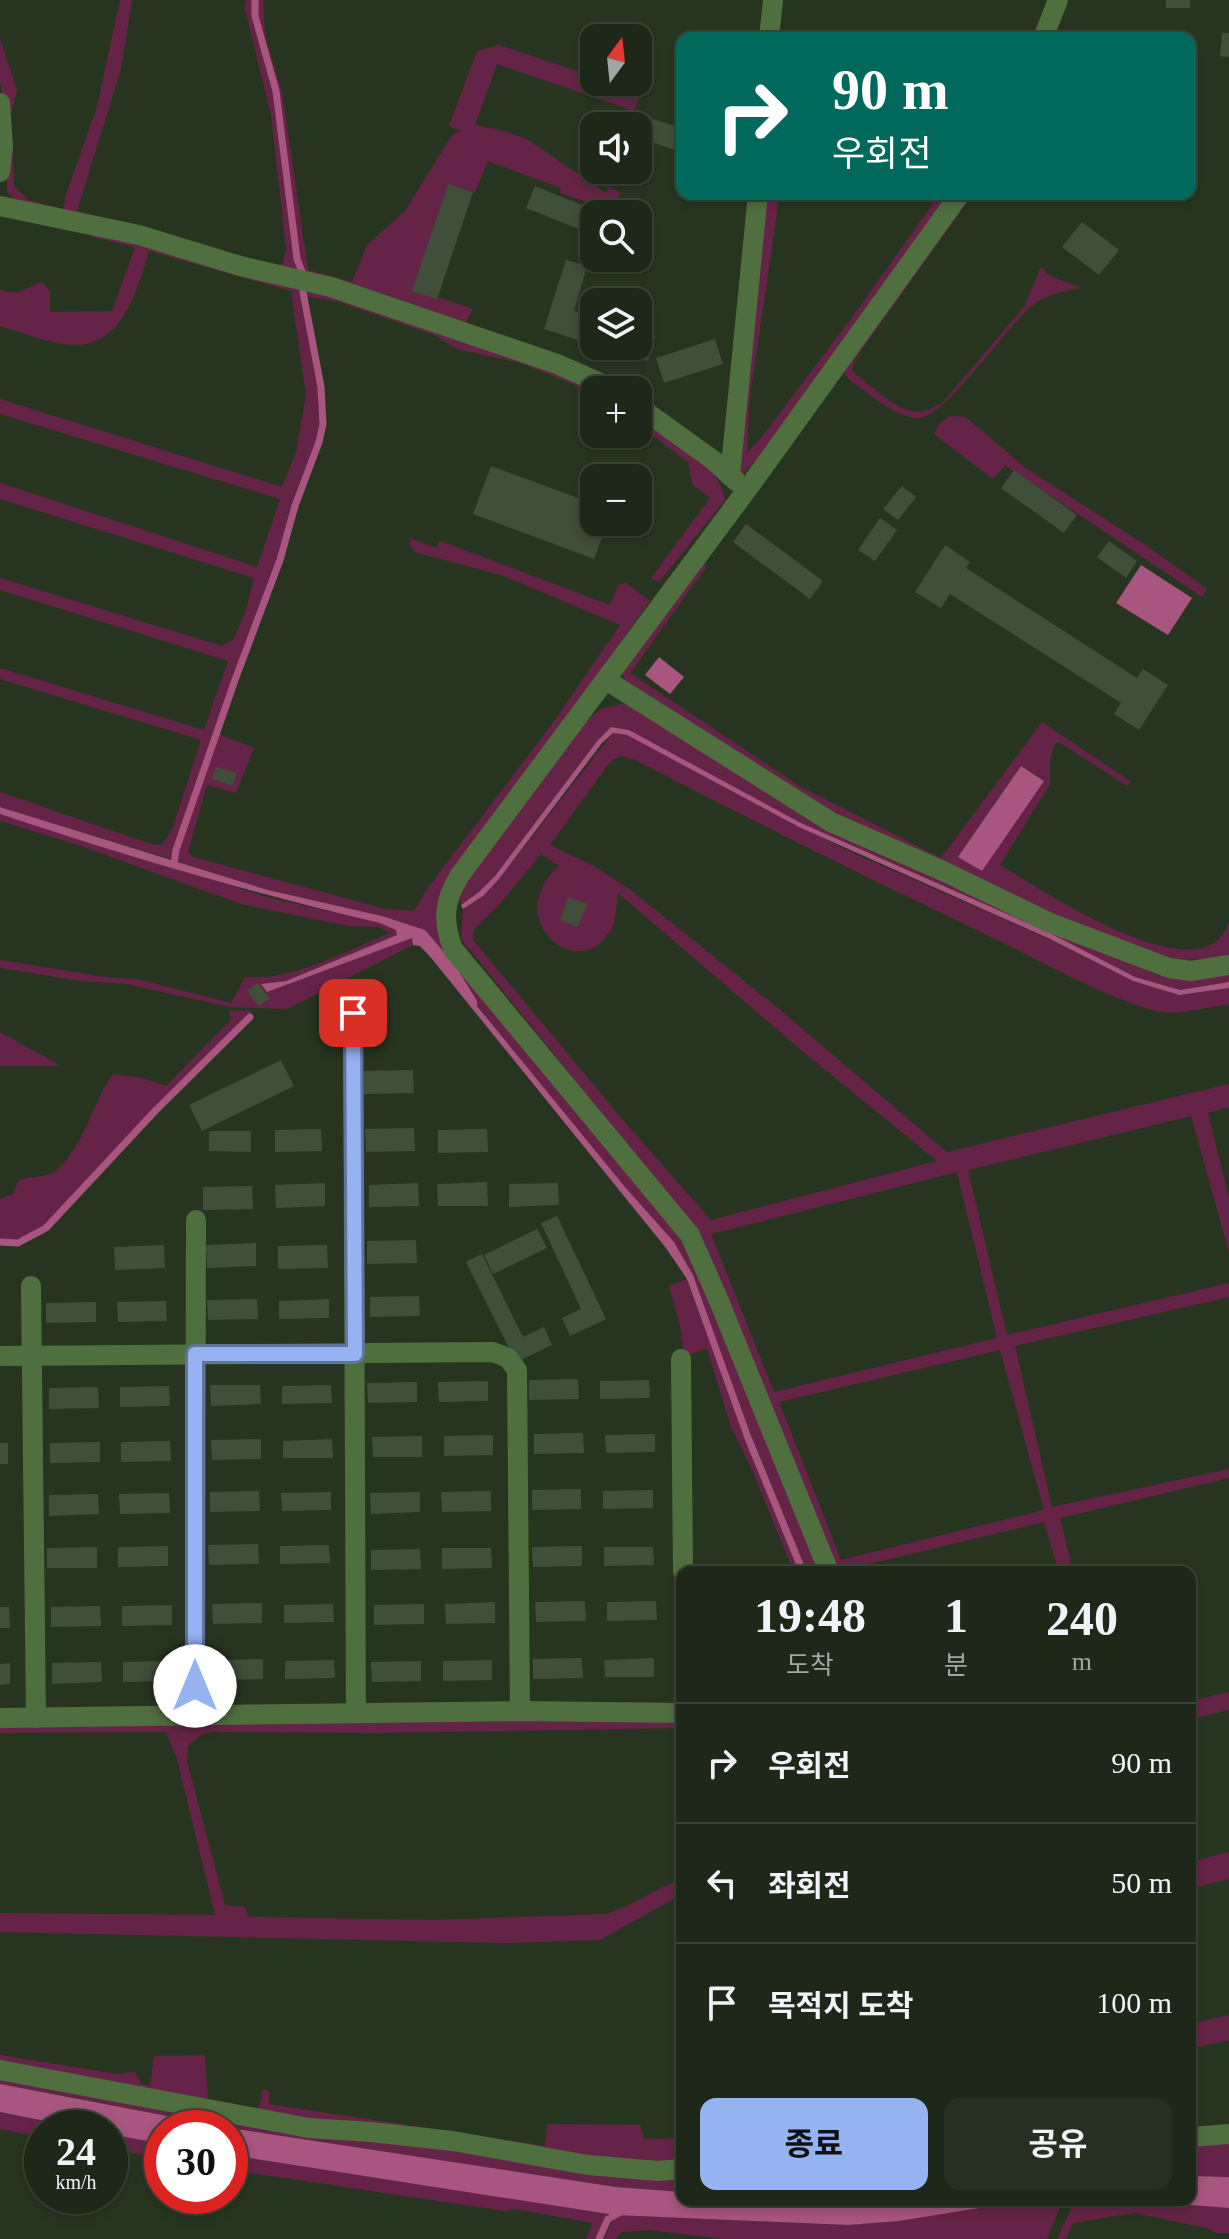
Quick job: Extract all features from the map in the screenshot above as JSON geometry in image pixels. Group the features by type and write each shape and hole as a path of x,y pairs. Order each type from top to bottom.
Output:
{"street":[{"path":"770,32 773,0"},
{"path":"1045,32 1058,0"},
{"path":"0,103 3,147 0,172"},
{"path":"730,476 757,200"},
{"path":"827,1566 690,1235 453,949 445,929 445,907 460,875 746,491 956,200"},
{"path":"0,206 139,235 240,266 331,287 584,376"},
{"path":"652,416 713,460 746,491"},
{"path":"606,680 831,822 1048,922 1169,968 1191,971 1229,965"},
{"path":"353,1013 356,1713"},
{"path":"195,1716 196,1220"},
{"path":"31,1286 36,1718"},
{"path":"0,1356 493,1352 508,1358 517,1370 520,1711"},
{"path":"681,1359 683,1566"},
{"path":"0,1718 520,1711 676,1713"},
{"path":"0,2070 309,2128 453,2141 620,2168 676,2169"},
{"path":"1196,2137 1229,2134"}],"shaded area":[{"path":"120,0 132,0 121,69 77,211 273,266 283,264 286,248 271,115 245,9 246,0 253,0 253,16 274,92 295,259 301,274 17,201 7,192 0,39 17,90 11,114 14,186 28,200 63,209 97,107"},
{"path":"257,0 263,0 265,37 282,92 308,270 352,282 367,245 405,211 452,135 461,131 449,126 477,51 499,45 580,72 580,92 497,64 475,125 527,139 580,175 580,184 593,184 606,193 609,187 621,192 618,200 581,200 560,193 561,188 488,161 475,192 448,184 413,289 473,309 465,324 305,275 299,258 278,91 256,16"},
{"path":"590,96 640,96 634,111"},
{"path":"761,200 778,200 777,213 750,397 747,452 762,437 853,316 936,200 948,200 756,460 742,475 737,474"},
{"path":"964,200 969,200 855,359 852,370 856,375 898,406 919,412 931,409 944,401 1024,307 1041,267 1050,276 1081,288 1050,295 1034,304 959,389 928,415 916,418 899,413 852,382 843,369"},
{"path":"93,231 335,295 557,370 580,382 580,387 521,363 457,349 434,335 339,302 306,296 305,291 302,292 320,387 321,423 317,442 293,505 279,560 233,679 174,849 174,860 0,807 0,792 154,845 162,845 173,827 201,740 0,679 0,668 204,730 228,661 0,590 0,578 222,646 234,639 254,578 0,499 0,483 257,567 280,499 0,414 0,399 282,487 296,452 306,395 291,291 149,251 126,313 105,336 90,343 73,345 0,326 0,290 16,293 42,282 50,292 50,312 112,311 135,247 92,237"},
{"path":"950,416 966,417 1024,467 1150,548 1207,589 1202,597 1005,465 993,479 934,434 939,424"},
{"path":"652,426 690,452 714,474 725,500 659,582 651,578 710,498 692,484 688,462 652,435"},
{"path":"410,538 436,548 440,541 610,605 618,585 626,583 650,601 439,896 436,922 443,943 688,1247 818,1566 805,1566 750,1433 693,1275 674,1242 524,1064 477,1005 425,930 382,916 268,890 177,861 179,844 218,734 254,748 236,793 207,785 188,852 193,857 385,909 414,911 427,889 555,720 620,625 504,576 415,552"},
{"path":"705,562 705,569 630,673 801,787 941,858 1042,722 1131,782 1127,786 1059,742 1054,745 1050,784 1000,865 1084,914 1157,945 1189,950 1214,943 1229,921 1229,957 1182,960 1141,952 790,791 630,684 623,678 623,671","holes":["1021,766 1044,780 981,871 959,856"]},
{"path":"1141,565 1192,598 1168,635 1116,603"},
{"path":"659,657 684,677 670,694 645,675"},
{"path":"630,705 805,815 1155,974 1169,978 1229,973 1229,982 1180,990 1135,977 1050,933 801,823 629,730 611,727 495,876 461,905 467,880 586,721 601,709"},
{"path":"611,727 629,730 801,823 1050,933 1135,977 1180,990 1229,982 1229,988 1179,995 1133,981 1048,938 799,827 627,735 613,733 602,743 499,879 483,896 463,909 461,905 495,876"},
{"path":"613,733 627,735 844,849 1047,938 1133,981 1179,995 1229,988 1229,1005 1190,1011 1161,1012 1130,1003 853,870 635,760 620,756 610,762 550,845 594,866 632,891 779,1009 947,1152 1229,1084 1229,1107 1208,1113 1229,1198 1229,1252 1191,1116 968,1170 1007,1335 1229,1283 1229,1297 1015,1346 1052,1507 1229,1469 1229,1478 1060,1518 1072,1566 1057,1566 1044,1522 861,1566 835,1566 685,1216 461,939 463,909 483,896","holes":["541,854 559,866 543,886 537,906 541,925 551,939 565,949 581,951 597,945 613,925 618,893 801,1050 937,1161 711,1220 473,940 474,929 498,906","957,1172 997,1338 774,1392 711,1234","1000,1350 1044,1510 841,1560 779,1402"]},
{"path":"1021,766 1044,781 982,871 958,857"},
{"path":"0,807 268,890 382,916 425,930 455,965 477,1006 674,1242 693,1275 750,1433 805,1566 797,1566 745,1440 687,1279 666,1248 432,959 420,946 413,945 412,938 267,992 261,984 286,981 397,935 396,930 380,923 94,845 0,814"},
{"path":"0,814 267,897 396,929 397,935 286,981 262,984 267,992 407,937 412,938 413,945 287,1009 230,1007 127,984 81,981 0,968 0,960 111,978 136,979 231,1003 245,977 301,970 390,933 380,927 348,926 241,904 78,845 0,821"},
{"path":"252,1010 45,1227 24,1238 0,1241 0,1199 13,1194 18,1181 50,1174 64,1163 80,1139 113,1074 143,1078 166,1086 231,1020 229,1011"},
{"path":"0,1032 61,1066 0,1066"},
{"path":"687,1279 745,1440 797,1566 792,1566 731,1427 707,1349 684,1356 680,1325 669,1286"},
{"path":"1229,1692 1229,1710 1196,1718 1196,1700"},
{"path":"676,1720 676,1728 212,1732 201,1735 188,1746 187,1761 225,1905 245,1907 249,1917 435,1920 606,1914 676,1882 676,1897 600,1940 506,1943 0,1932 0,1913 215,1915 177,1759 166,1732 0,1733 0,1725"},
{"path":"1229,1852 1229,1879 1196,1887 1196,1860"},
{"path":"1229,2015 1229,2040 1196,2048 1196,2023"},
{"path":"0,2055 117,2074 135,2072 141,2084 150,2086 154,2056 205,2055 208,2100 0,2068"},
{"path":"0,2073 676,2171 676,2192 616,2187 248,2131 248,2110 144,2111 0,2084"},
{"path":"0,2084 144,2112 144,2141 128,2137 128,2110 24,2110 24,2117 0,2112"},
{"path":"263,2089 269,2091 269,2104 545,2146 547,2124 640,2125 644,2139 676,2138 676,2165 654,2166 257,2115"},
{"path":"0,2112 24,2117 24,2134 0,2129"},
{"path":"248,2131 616,2187 676,2192 676,2206 991,2206 899,2221 848,2225 615,2215 248,2158"},
{"path":"128,2137 144,2141 144,2155 128,2152"},
{"path":"1229,2138 1229,2177 1196,2176 1196,2140"},
{"path":"248,2158 608,2214 595,2239 586,2239 593,2223 515,2209 505,2211 248,2173"},
{"path":"1196,2176 1229,2177 1229,2208 1196,2205"},
{"path":"991,2206 1061,2206 1047,2239 722,2239 650,2230 622,2232 615,2239 604,2239 615,2215 848,2225 899,2221"},
{"path":"1072,2206 1229,2208 1229,2233 1216,2233 1207,2228 1134,2213 1073,2223 1066,2239 1057,2239"}],"building":[{"path":"1166,0 1190,0 1190,8 1166,8"},
{"path":"1222,33 1229,33 1229,57 1220,56"},
{"path":"652,119 676,126 676,150 654,143 652,151"},
{"path":"448,184 473,192 437,299 412,291"},
{"path":"535,186 580,204 580,229 526,208"},
{"path":"1082,222 1119,250 1099,275 1062,247"},
{"path":"566,260 580,264 580,272 585,272 574,311 580,313 580,341 544,329"},
{"path":"715,339 723,364 664,383 656,358"},
{"path":"491,466 580,499 580,536 603,536 594,559 473,514"},
{"path":"1014,470 1077,515 1064,533 1001,488"},
{"path":"902,486 916,497 898,520 883,509"},
{"path":"880,518 897,530 875,561 858,550"},
{"path":"746,524 823,581 810,599 733,542"},
{"path":"1109,541 1137,561 1126,578 1097,557"},
{"path":"945,545 970,562 966,568 1137,678 1143,669 1168,685 1139,730 1114,714 1121,703 950,594 941,608 915,592"},
{"path":"216,767 237,773 233,786 212,779"},
{"path":"568,897 587,904 578,927 560,920"},
{"path":"257,983 270,998 259,1006 247,991"},
{"path":"281,1060 294,1086 202,1131 189,1105"},
{"path":"413,1070 414,1093 364,1094 364,1071"},
{"path":"414,1128 415,1151 366,1152 365,1129"},
{"path":"321,1129 322,1151 275,1152 275,1130"},
{"path":"487,1129 488,1152 438,1153 438,1130"},
{"path":"209,1131 251,1131 251,1152 209,1151"},
{"path":"487,1182 488,1206 438,1206 437,1184"},
{"path":"325,1183 325,1206 276,1208 275,1185"},
{"path":"418,1183 419,1206 369,1207 369,1185"},
{"path":"558,1183 559,1205 509,1207 509,1184"},
{"path":"252,1186 253,1209 203,1210 203,1187"},
{"path":"557,1216 606,1319 570,1336 562,1318 581,1309 541,1223"},
{"path":"537,1229 547,1248 493,1274 484,1255"},
{"path":"416,1240 417,1263 367,1264 367,1241"},
{"path":"256,1243 256,1266 207,1268 206,1245"},
{"path":"164,1245 165,1268 115,1270 114,1247"},
{"path":"327,1245 328,1268 278,1269 278,1246"},
{"path":"482,1254 523,1337 544,1327 552,1345 516,1362 466,1262"},
{"path":"419,1296 420,1316 370,1317 370,1297"},
{"path":"257,1299 258,1319 208,1320 207,1300"},
{"path":"329,1299 329,1318 279,1319 279,1301"},
{"path":"166,1301 167,1321 118,1322 117,1302"},
{"path":"96,1302 96,1322 46,1323 46,1303"},
{"path":"578,1379 579,1399 529,1400 529,1380"},
{"path":"649,1380 650,1398 600,1399 600,1381"},
{"path":"488,1381 488,1401 439,1402 438,1382"},
{"path":"417,1382 417,1402 368,1403 367,1383"},
{"path":"210,1385 260,1385 261,1404 211,1406"},
{"path":"331,1385 332,1403 282,1404 282,1386"},
{"path":"169,1386 170,1406 120,1407 120,1387"},
{"path":"98,1387 99,1408 49,1409 49,1388"},
{"path":"583,1433 584,1453 534,1454 534,1434"},
{"path":"655,1434 655,1452 606,1453 605,1435"},
{"path":"493,1435 493,1455 444,1456 444,1436"},
{"path":"422,1436 422,1457 373,1457 372,1437"},
{"path":"261,1439 261,1459 212,1460 211,1440"},
{"path":"332,1439 333,1458 283,1458 283,1441"},
{"path":"170,1441 171,1461 121,1462 121,1442"},
{"path":"100,1442 100,1462 50,1463 50,1443"},
{"path":"0,1443 8,1443 8,1464 0,1464"},
{"path":"581,1489 581,1509 532,1510 532,1490"},
{"path":"653,1490 653,1508 603,1509 603,1491"},
{"path":"259,1491 260,1511 210,1512 210,1492"},
{"path":"491,1491 491,1511 442,1512 441,1492"},
{"path":"331,1492 331,1510 282,1511 281,1493"},
{"path":"420,1492 420,1512 371,1514 370,1493"},
{"path":"169,1493 170,1513 120,1514 119,1494"},
{"path":"98,1494 99,1514 49,1516 49,1495"},
{"path":"258,1544 259,1564 209,1565 208,1545"},
{"path":"329,1545 330,1563 280,1564 280,1546"},
{"path":"168,1546 168,1566 118,1567 118,1547"},
{"path":"582,1546 582,1566 533,1567 532,1547"},
{"path":"97,1547 97,1568 47,1568 47,1548"},
{"path":"604,1547 653,1547 654,1565 604,1566"},
{"path":"442,1548 491,1548 492,1568 442,1569"},
{"path":"420,1549 421,1569 371,1570 371,1550"},
{"path":"585,1601 586,1621 536,1622 535,1602"},
{"path":"656,1601 657,1620 607,1621 607,1602"},
{"path":"495,1602 495,1623 446,1624 445,1604"},
{"path":"262,1603 262,1623 213,1624 212,1604"},
{"path":"333,1604 334,1622 284,1623 284,1605"},
{"path":"424,1604 424,1624 374,1625 374,1605"},
{"path":"172,1605 172,1625 122,1626 122,1606"},
{"path":"100,1606 101,1626 51,1627 51,1607"},
{"path":"0,1607 9,1607 10,1628 0,1628"},
{"path":"582,1658 583,1678 533,1679 533,1659"},
{"path":"654,1658 654,1677 605,1677 604,1660"},
{"path":"263,1659 263,1679 214,1680 213,1660"},
{"path":"334,1660 335,1678 285,1679 285,1661"},
{"path":"492,1660 492,1680 443,1681 443,1661"},
{"path":"173,1661 173,1681 123,1682 123,1662"},
{"path":"421,1661 421,1681 372,1682 371,1662"},
{"path":"101,1662 102,1682 52,1684 52,1663"},
{"path":"10,1663 10,1684 0,1685 0,1664"}],"waterway":[{"path":"255,0 255,16 276,91 297,259 303,274"},
{"path":"174,864 176,850 319,442 323,424 321,387 303,292"},
{"path":"0,1242 18,1243 46,1228 156,1110 250,1017"},
{"path":"599,2239 608,2219 621,2212"}],"route":[{"path":"195,1686 195,1354 355,1354 353,1013"}]}
